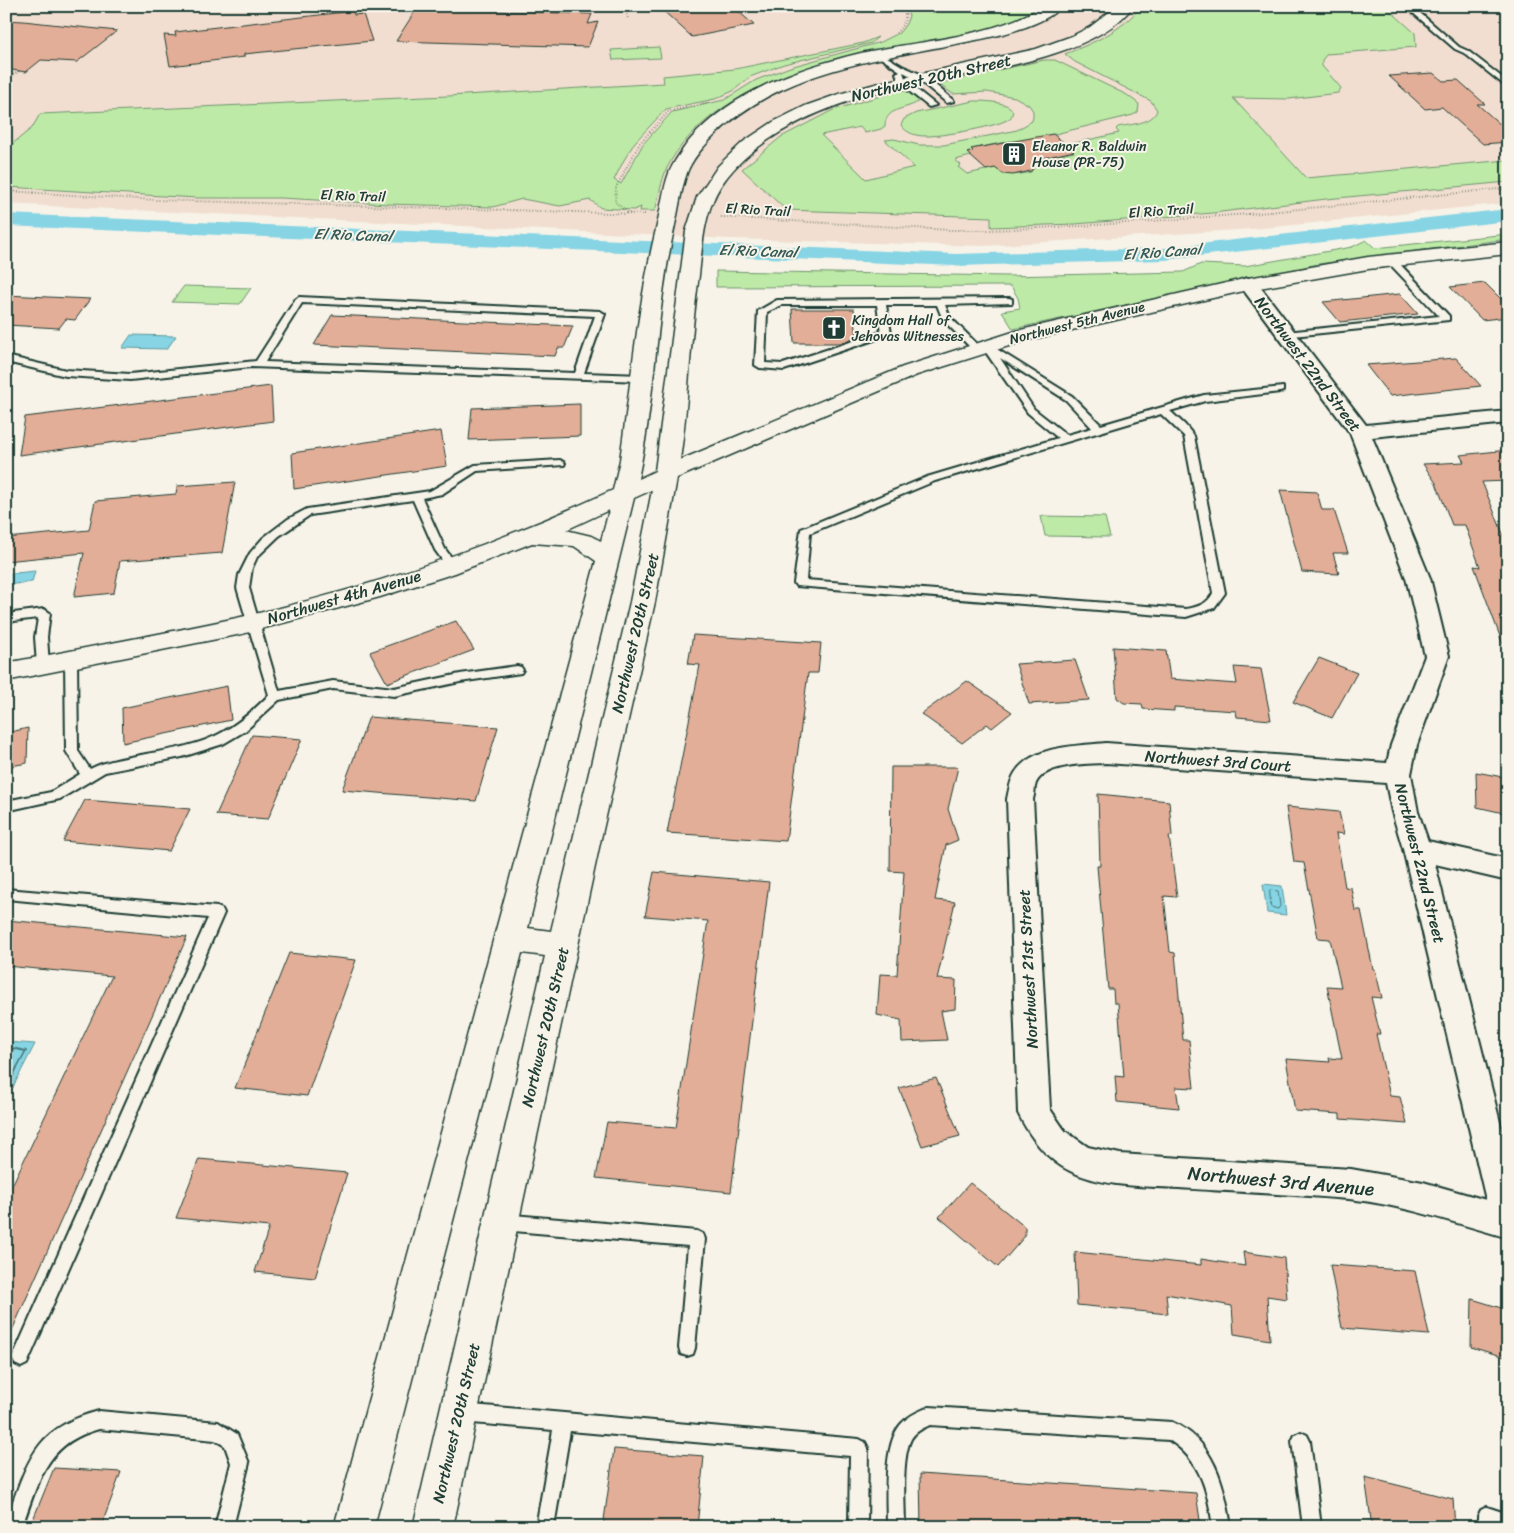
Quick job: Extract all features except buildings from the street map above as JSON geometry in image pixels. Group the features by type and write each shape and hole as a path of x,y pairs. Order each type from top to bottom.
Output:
{"street":[{"name":"Northwest 20th Street","path":"354,1527 510,939 624,494 631,460 657,263 662,234 678,173 695,145 720,120 754,98 792,79 837,65 880,55 1000,31 1038,16 1054,6"},
{"name":"Northwest 20th Street","path":"433,1527 656,538 667,473 693,251 699,216 705,199 724,170 757,140 814,109 901,75 922,78 1009,61 1056,48 1101,28 1126,6"},
{"name":"Northwest 5th Avenue","path":"667,473 910,371 982,347 1088,319 1248,284 1392,260 1508,248"},
{"name":"Northwest 22nd Street","path":"1248,284 1360,432 1418,578 1437,656 1404,745 1398,774 1405,812 1417,849 1508,1222"},
{"path":"653,292 687,293"},
{"path":"1360,432 1508,417"},
{"name":"Northwest 4th Avenue","path":"6,672 254,622 371,591 452,565 560,524 667,473"},
{"path":"526,537 584,540 592,544 608,558"},
{"name":"Northwest 3rd Court","path":"1039,765 1070,756 1106,754 1398,774"},
{"name":"Northwest 21st Street","path":"1039,765 1025,780 1020,799 1034,1113 1054,1141 1080,1160"},
{"path":"1417,849 1508,870"},
{"path":"510,939 563,945"},
{"name":"Northwest 3rd Avenue","path":"1080,1160 1120,1169 1351,1184 1423,1198 1508,1222"}],"lane":[{"path":"1408,6 1457,48 1466,52 1508,86"},
{"path":"880,55 932,105"},
{"path":"922,78 950,101"},
{"path":"1286,335 1446,318 1392,260"},
{"path":"259,364 299,300 600,314 579,375"},
{"path":"881,302 886,333 784,368 760,365 763,311 780,302 1009,301"},
{"path":"940,302 946,318 982,347 1069,398 1099,429"},
{"path":"982,347 1031,411 1065,439"},
{"path":"6,359 66,372 130,377 221,366 259,364 642,378"},
{"path":"1163,410 1189,436 1219,593 1216,601 1205,609 1186,613 800,583 805,531 931,479 1065,439 1163,410 1204,398 1280,389"},
{"path":"275,696 243,588 245,573 250,559 294,519 306,512 438,492 474,468 560,463"},
{"path":"416,496 440,550 452,565"},
{"path":"6,618 44,613 41,637 43,665"},
{"path":"71,659 72,751 88,776"},
{"path":"6,806 54,796 100,770 123,763 193,750 215,742 234,733 250,721 275,696 333,685 394,692 404,691 460,678 517,670"},
{"path":"6,894 217,913 21,1358"},
{"path":"501,1222 697,1239 687,1348"},
{"path":"458,1413 859,1448 858,1527"},
{"path":"896,1527 897,1460 901,1444 905,1432 915,1423 929,1416 1172,1431 1183,1437 1212,1476 1217,1492 1222,1527"},
{"path":"13,1527 42,1455 54,1439 68,1429 83,1422 99,1420 218,1431 231,1440 240,1462 224,1527"},
{"path":"545,1527 563,1422"},
{"path":"1301,1441 1312,1527"},
{"path":"1487,1527 1487,1516 1508,1523"}],"path":[{"path":"624,6 628,19"},
{"path":"6,80 19,71"},
{"name":"El Rio Trail","path":"699,216 950,230 989,230 1083,226 1249,214 1508,188"},
{"name":"El Rio Trail","path":"6,191 157,200 667,215"}],"shaded area":[{"path":"6,6 1508,6 1508,203 1253,229 983,246 731,239 6,204"}],"green space":[{"path":"905,6 1044,6 1023,16 979,31 831,61 797,71 749,92 714,114 687,139 667,168 655,211 640,211 641,207 634,210 601,208 590,200 560,206 522,199 493,207 281,198 197,198 6,187 6,149 32,128 40,114 448,96 664,83 663,76 735,69 863,43 878,37 871,43 784,64 750,77 733,91 715,99 666,109 635,142 624,160 614,180 621,184 643,144 672,112 724,100 756,80 790,67 881,42 899,33 906,24 909,16"},
{"path":"1141,6 1385,6 1415,33 1416,47 1327,54 1322,60 1322,66 1341,88 1338,93 1289,99 1233,98 1306,178 1508,160 1508,182 1326,199 1213,213 1075,224 991,227 991,217 786,210 742,169 781,137 833,110 901,90 909,92 919,101 893,112 886,120 885,126 881,129 865,133 860,127 821,135 866,179 914,167 885,140 894,139 919,145 944,145 1017,130 1032,121 1033,111 1029,105 1015,97 987,92 953,94 941,86 944,82 1044,60 1055,60 1127,95 1139,104 1138,112 1133,115 1014,144 1011,141 971,149 973,151 967,153 971,156 955,160 961,165 958,167 967,174 995,168 1004,173 1013,174 1031,172 1037,163 1034,160 1074,152 1066,145 1119,133 1116,129 1118,127 1140,123 1155,115 1157,110 1151,101 1075,62 1065,54 1096,41 1116,29"},
{"path":"659,47 661,58 613,60 611,50"},
{"path":"974,101 999,103 1006,105 1013,112 1011,117 997,124 932,136 911,134 901,125 904,119 916,113"},
{"path":"1508,234 1508,239 1318,264 1013,329 1002,311 1020,308 1018,298 1011,286 716,287 716,271 1008,276 1183,272 1201,264 1245,266 1352,247 1366,240 1375,248"},
{"path":"184,286 251,288 240,304 172,302"},
{"path":"1041,516 1105,517 1110,537 1045,536"}],"water":[{"path":"131,335 176,336 167,349 122,348"},
{"path":"35,571 32,582 6,585 6,574"},
{"path":"1263,884 1282,886 1286,915 1267,913"},
{"path":"7,1042 35,1044 9,1095 6,1094"}],"waterway":[{"name":"El Rio Canal","path":"6,220 956,260 1164,254 1508,215"}],"place":[{"name":"Eleanor R. Baldwin House (PR-75)","path":"1014,154"},
{"name":"Kingdom Hall of Jehovas Witnesses","path":"834,328"}]}
